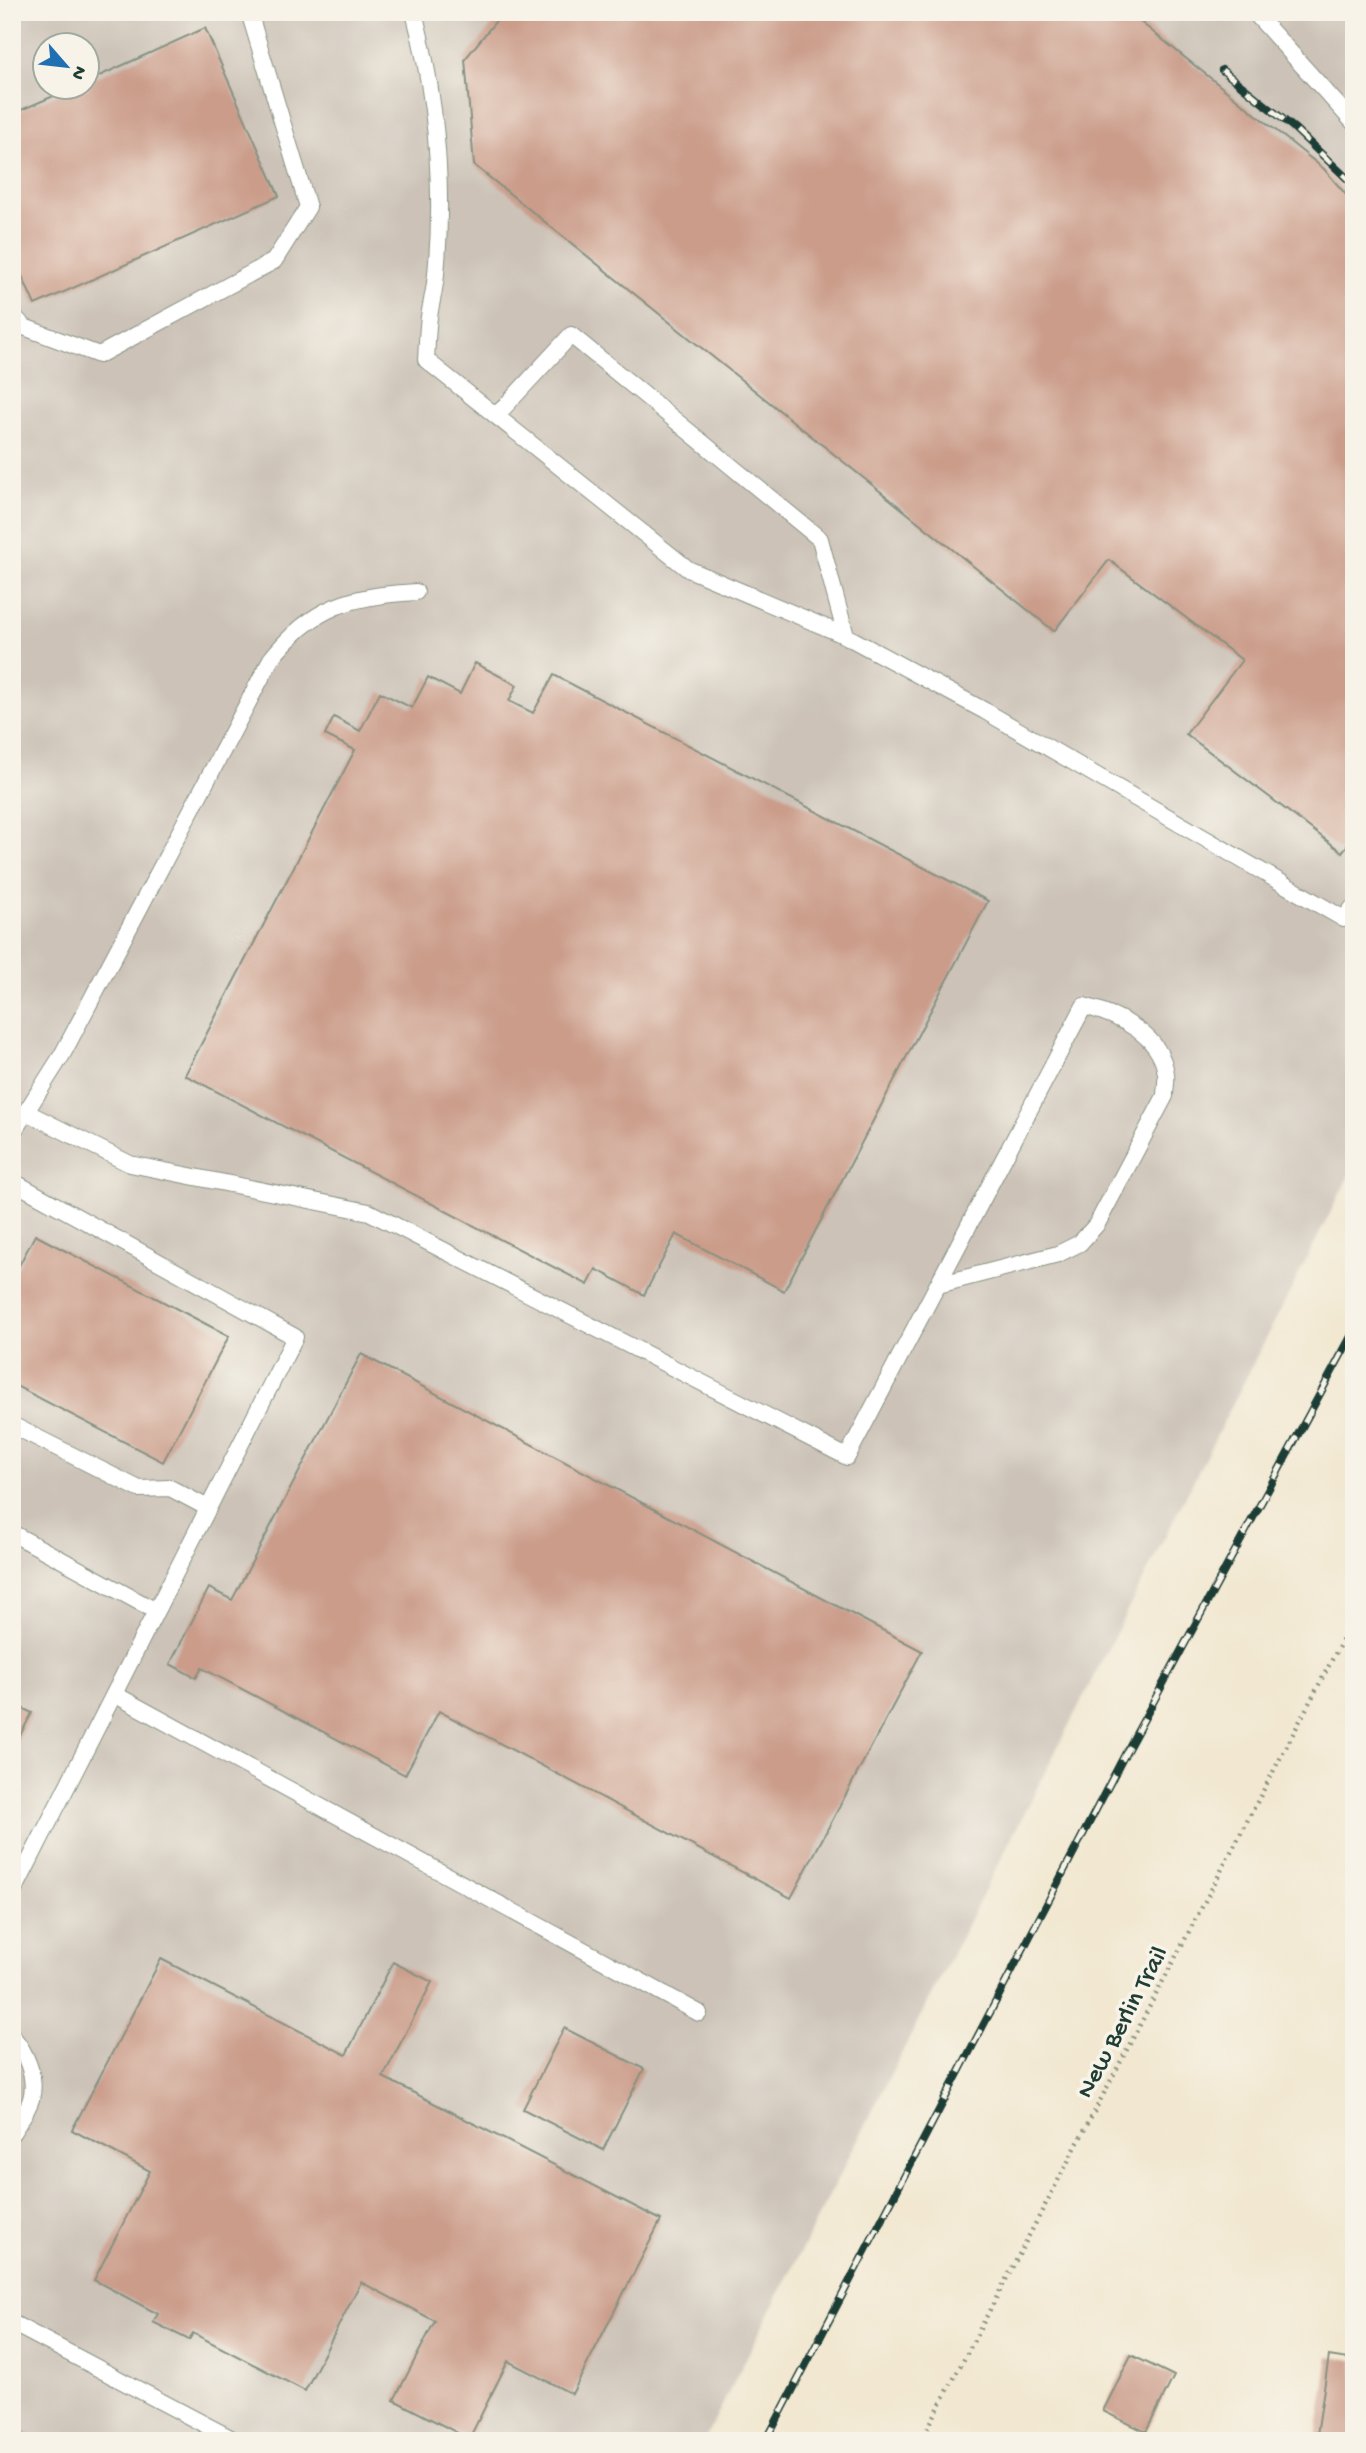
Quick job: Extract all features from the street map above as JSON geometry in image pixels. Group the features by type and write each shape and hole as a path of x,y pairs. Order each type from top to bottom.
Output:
{"lane":[{"path":"12,314 24,327 99,355 274,261 308,207 249,12"},
{"path":"414,12 431,90 436,134 439,219 437,264 428,320 426,360 688,569 846,636 985,711 1345,919 1354,906"},
{"path":"1254,12 1354,123"},
{"path":"496,416 571,335 820,539 846,636"},
{"path":"12,1134 62,1055 271,659 290,635 317,616 351,600 416,592"},
{"path":"26,1112 130,1164 369,1212 847,1457 1084,1006 1109,1012 1129,1023 1156,1046 1166,1073 1165,1096 1097,1224 1080,1242 1058,1254 938,1285"},
{"path":"12,1181 295,1337 12,1895"},
{"path":"12,1425 139,1489 170,1488 208,1508"},
{"path":"12,1533 156,1611"},
{"path":"114,1694 699,2013"},
{"path":"12,2036 23,2049 30,2070 31,2098 12,2133"},
{"path":"12,2323 236,2441"},
{"path":"12,2436 21,2441"}],"path":[{"name":"New Berlin Trail","path":"921,2441 1354,1618"}],"shaded area":[{"path":"12,12 1354,12 1354,1166 704,2441 12,2441"}],"building":[{"path":"503,12 1128,12 1324,169 1354,204 1354,837 1342,852 1186,734 1242,660 1109,560 1054,631 474,165 465,59"},
{"path":"205,28 279,196 35,305 12,254 12,114 40,102 102,102 102,75"},
{"path":"475,663 517,685 509,701 533,713 554,675 988,901 784,1291 676,1234 644,1295 596,1269 588,1285 185,1075 355,750 325,735 334,717 360,731 380,692 412,708 428,677 460,694"},
{"path":"35,1235 229,1336 163,1462 12,1384 12,1279"},
{"path":"361,1354 922,1651 791,1898 439,1711 405,1775 202,1668 196,1678 170,1664 209,1588 232,1600"},
{"path":"12,1703 32,1713 12,1750"},
{"path":"161,1959 346,2055 393,1962 432,1982 383,2077 661,2220 572,2394 508,2361 469,2439 394,2400 435,2321 361,2282 305,2391 193,2333 189,2340 153,2322 158,2314 94,2280 150,2171 72,2130"},
{"path":"564,2028 644,2069 603,2150 523,2109"},
{"path":"1354,2232 1354,2249 1345,2242"},
{"path":"1131,2355 1174,2376 1146,2432 1103,2411"},
{"path":"1329,2356 1354,2360 1354,2441 1316,2441"}],"railway":[{"path":"1222,70 1294,128 1354,185"},
{"path":"766,2441 1123,1758 1354,1331"}]}
